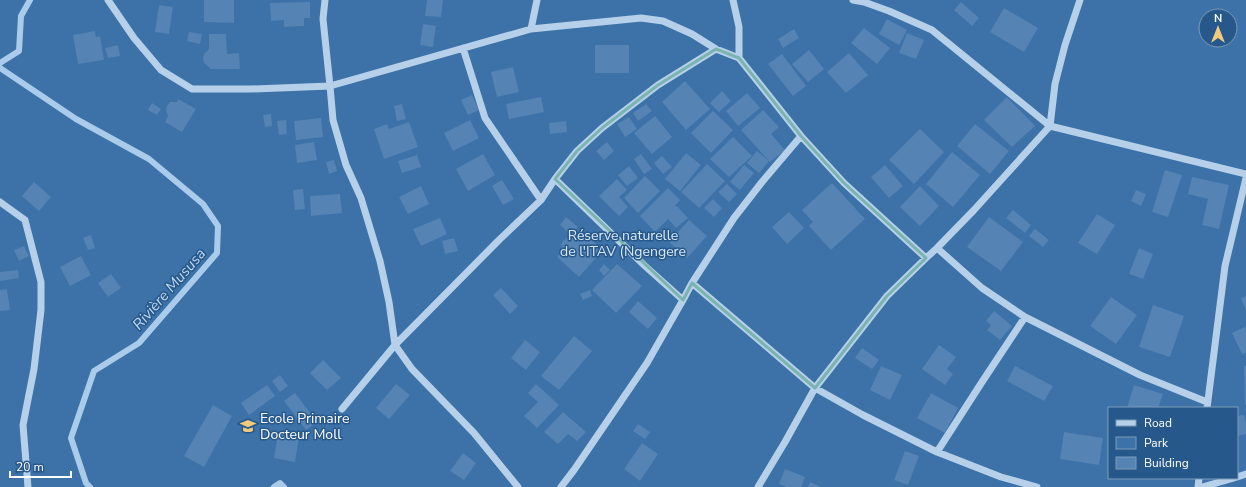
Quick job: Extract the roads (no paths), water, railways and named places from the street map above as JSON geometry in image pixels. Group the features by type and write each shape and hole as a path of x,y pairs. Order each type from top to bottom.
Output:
{"street":[{"path":"108,0 134,38 160,70 192,89 251,89 330,86 532,29 641,18 663,21 692,34 716,49 738,58 801,136 844,183 926,258"},
{"path":"325,0 323,19 333,120 346,165 361,198 380,261 390,302 395,345 412,369 474,433 518,487"},
{"path":"532,29 537,0"},
{"path":"733,0 738,27 738,58"},
{"path":"853,0 864,2 889,11 932,30 1050,126 1246,174"},
{"path":"758,487 815,388 887,296 974,210 1050,126 1055,84 1062,56 1080,0"},
{"path":"463,48 485,118 541,200"},
{"path":"342,409 395,345 482,256 541,200 555,179 577,152 602,128 658,84 716,49"},
{"path":"561,487 647,363 692,283 734,218 801,136"},
{"path":"937,248 982,288 1025,317 1140,375 1207,405 1224,266 1246,178"},
{"path":"555,179 645,266 683,300"},
{"path":"0,202 25,220 41,282 41,310 34,369 23,425 28,487"},
{"path":"692,283 815,388 863,415 937,452 1001,477 1037,487"},
{"path":"937,452 1025,317"},
{"path":"1202,487 1230,479"}],"waterway":[{"path":"0,63 19,51 21,16 30,0"},
{"name":"Rivière Mususa","path":"0,68 76,119 149,159 203,204 218,226 217,253 139,343 94,371 71,438 86,483 90,487"},
{"name":"Rivière Mususa","path":"274,487 280,483 284,487"}],"place":[{"name":"Ecole Primaire Docteur Moll","path":"248,426"}],"park label":[{"name":"Réserve naturelle de l'ITAV (Ngengere","path":"623,244"}]}
